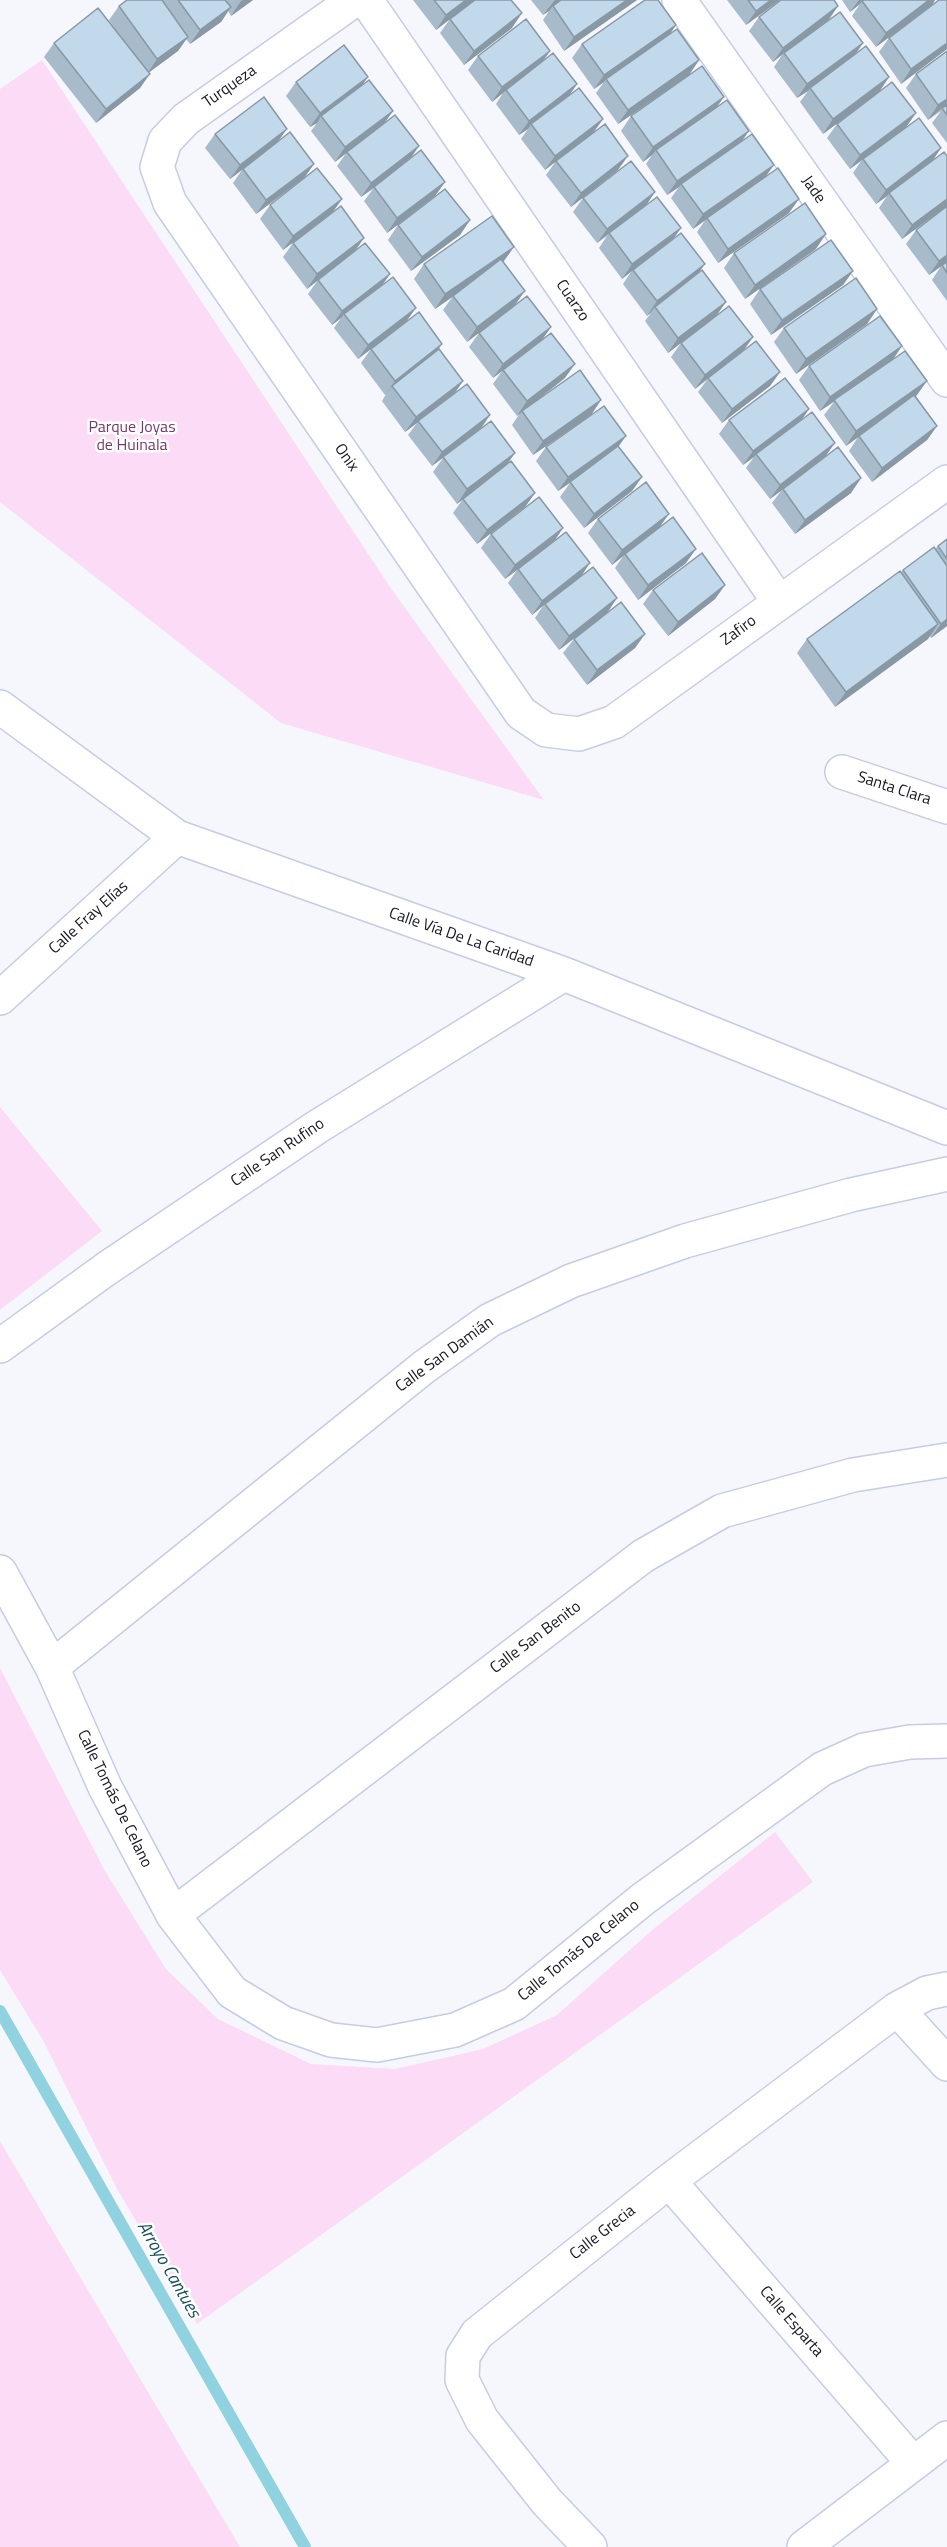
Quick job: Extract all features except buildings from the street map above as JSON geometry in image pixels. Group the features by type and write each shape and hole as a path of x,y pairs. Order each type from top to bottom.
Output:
{"street":[{"name":"Turqueza","path":"170,203 157,167 165,141 186,119 354,0"},
{"name":"Cuarzo","path":"366,0 779,602"},
{"name":"Jade","path":"679,0 947,380"},
{"name":"Onix","path":"170,203 521,713"},
{"name":"Zafiro","path":"521,713 546,730 579,734 614,722 947,482"},
{"name":"Calle Vía De La Caridad","path":"0,707 177,837 564,974 947,1128"},
{"name":"Santa Clara","path":"842,772 947,807"},
{"name":"Calle Fray Elías","path":"0,998 177,837"},
{"name":"Calle San Rufino","path":"0,1346 106,1269 317,1127 564,974"},
{"name":"Calle San Damián","path":"52,1667 424,1367 490,1320 571,1281 685,1241 851,1196 947,1174"},
{"name":"Calle San Benito","path":"173,1915 644,1556 722,1511 853,1475 947,1460"},
{"name":"Calle Tomás De Celano","path":"0,1572 52,1667 105,1787 173,1915 232,1992 283,2023 331,2040 377,2045 455,2030 514,2004 644,1899 822,1769 864,1750 910,1742 947,1741"},
{"name":"Calle Grecia","path":"590,2547 547,2502 482,2420 462,2380 464,2356 477,2334 669,2181 897,2009 927,1993 947,1989"},
{"path":"897,2009 947,2064"},
{"name":"Calle Esparta","path":"669,2181 914,2463"},
{"path":"804,2547 947,2438"}],"green space":[{"name":"Parque Joyas de Huinala","path":"42,60 390,587 544,800 281,723 0,502 0,89"},
{"path":"0,1107 102,1231 0,1310"},
{"path":"0,1668 105,1871 166,1969 218,2019 311,2064 395,2069 483,2049 557,2015 651,1931 775,1832 813,1882 197,2324 117,2189 44,2042 0,1970"},
{"path":"0,2141 132,2365 240,2547 0,2547"}],"waterway":[{"name":"Arroyo Cantues","path":"0,2011 305,2547"}]}
